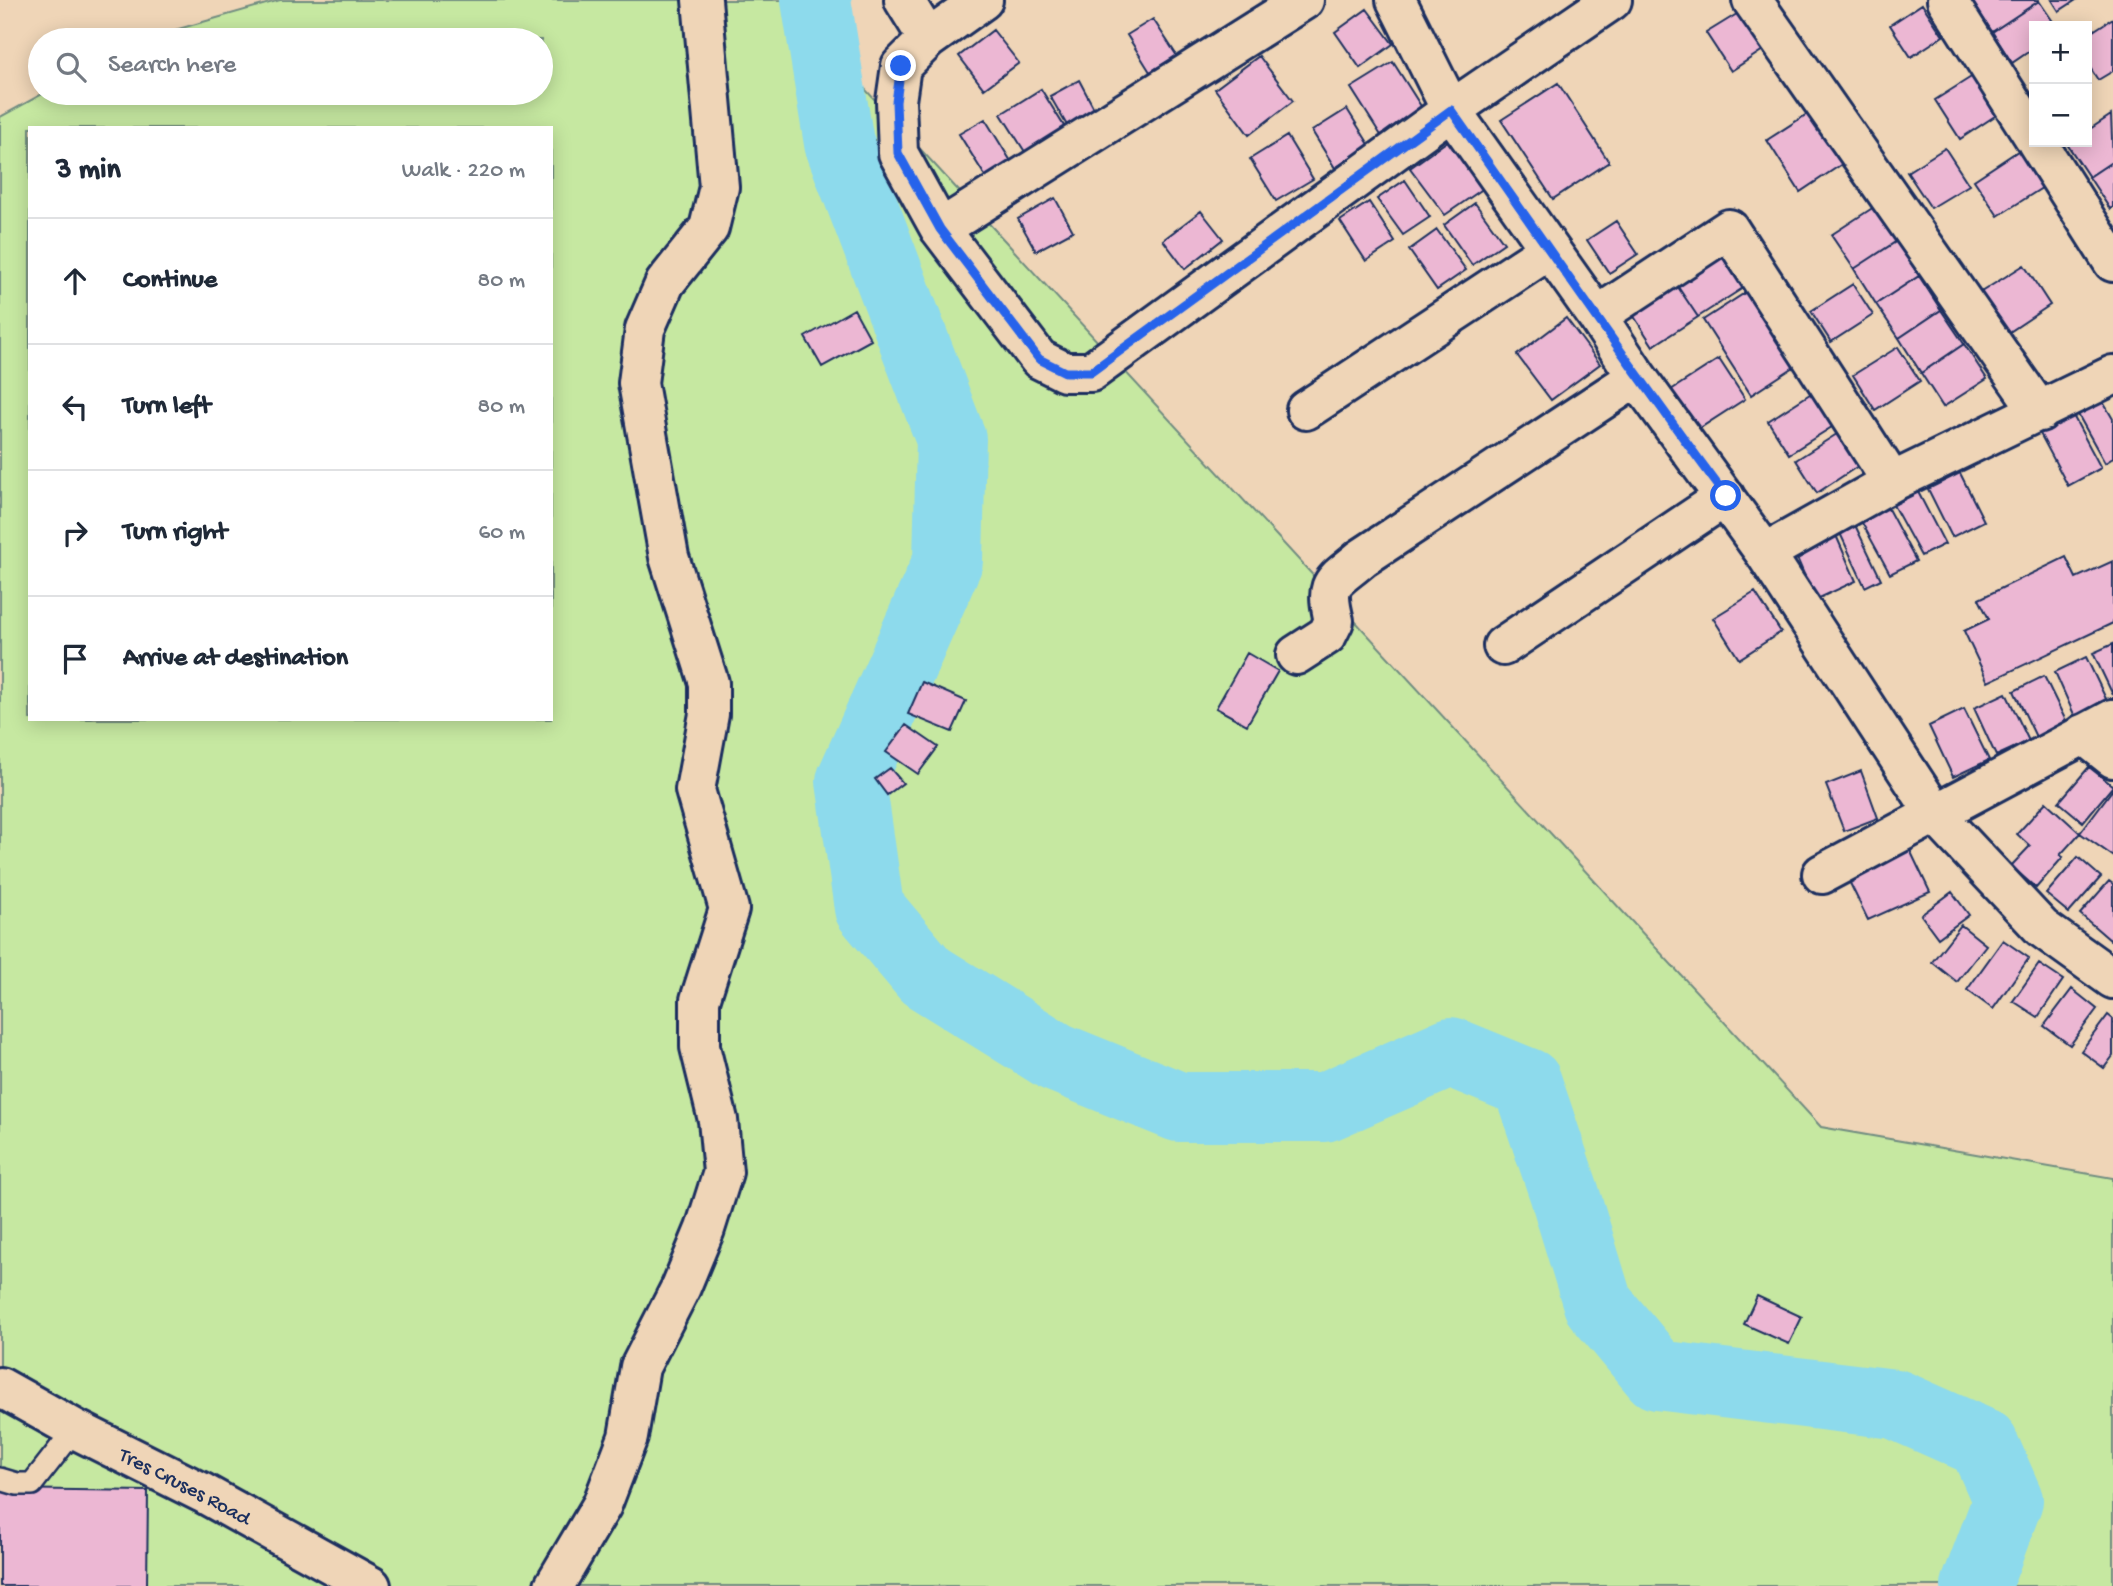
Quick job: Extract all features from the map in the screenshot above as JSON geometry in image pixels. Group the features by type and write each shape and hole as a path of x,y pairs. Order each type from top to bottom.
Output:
{"street":[{"path":"554,1586 602,1505 628,1437 640,1367 681,1287 705,1229 723,1172 718,1120 700,1047 700,1000 723,936 729,909 695,790 709,714 709,683 670,557 638,383 645,330 665,284 709,228 719,187 702,0"},
{"path":"904,0 928,39"},
{"path":"983,0 928,39 901,66 896,102 898,153 940,229 1039,359 1065,372 1091,372 1451,110 1612,0"},
{"path":"940,229 1304,0"},
{"path":"1396,0 1451,110 1637,377 1726,496 1936,815 2042,928 2113,979"},
{"path":"1752,0 2040,412"},
{"path":"1947,0 2029,129"},
{"path":"2040,147 2113,261"},
{"path":"1597,316 1729,229 1892,482"},
{"path":"1306,410 1549,250"},
{"path":"1765,553 1892,482 2113,375"},
{"path":"1296,655 1327,635 1334,621 1328,598 1331,584 1362,558 1637,377"},
{"path":"1503,646 1726,496"},
{"path":"1822,874 2098,727 2113,758"},
{"name":"Tres Cruses Road","path":"0,1387 75,1429 203,1493 371,1586"}],"lane":[{"path":"0,1479 17,1484 32,1484 75,1429"}],"green space":[{"path":"280,0 783,0 1821,1127 2113,1178 2113,1586 0,1586 0,117 28,102 28,105 553,105 553,28 182,28"}],"building":[{"path":"1971,0 2039,0 2039,1 1992,32"},
{"path":"2052,0 2076,0 2059,11"},
{"path":"2039,1 2053,21 2029,21 2029,51 2012,63 1992,32"},
{"path":"1922,4 1943,36 1911,57 1890,25"},
{"path":"1367,9 1393,44 1360,68 1335,32"},
{"path":"1745,9 1769,46 1731,71 1706,33"},
{"path":"2113,18 2113,71 2098,80 2092,71 2092,32"},
{"path":"1153,19 1177,56 1150,72 1127,35"},
{"path":"993,30 1019,63 984,89 959,56"},
{"path":"1259,56 1293,101 1249,135 1215,89"},
{"path":"1393,62 1424,111 1382,137 1351,88"},
{"path":"1976,74 2001,112 1960,139 1935,100"},
{"path":"1079,80 1097,114 1069,129 1050,96"},
{"path":"1558,83 1609,162 1553,199 1501,120"},
{"path":"1041,89 1067,131 1027,155 1001,114"},
{"path":"1347,109 1370,146 1335,168 1312,131"},
{"path":"1815,109 1848,160 1800,192 1767,140"},
{"path":"2111,115 2113,161 2089,177 2069,147 2092,147 2092,128"},
{"path":"985,119 1012,163 987,179 959,134"},
{"path":"1287,136 1313,179 1276,201 1250,159"},
{"path":"1449,140 1484,188 1445,215 1410,168"},
{"path":"1945,148 1969,185 1931,208 1907,172"},
{"path":"2021,149 2045,186 1998,216 1974,180"},
{"path":"2113,161 2113,207 2110,209 2089,177"},
{"path":"1405,180 1430,217 1403,235 1377,199"},
{"path":"1055,198 1073,231 1036,251 1018,219"},
{"path":"1369,202 1395,242 1366,261 1340,221"},
{"path":"1475,203 1504,243 1472,265 1444,225"},
{"path":"1874,207 1897,241 1854,269 1831,235"},
{"path":"1201,211 1223,239 1185,269 1163,240"},
{"path":"1616,221 1638,254 1609,273 1587,240"},
{"path":"1437,230 1466,270 1437,290 1409,250"},
{"path":"1897,241 1919,276 1876,304 1854,269"},
{"path":"1718,248 1743,288 1698,317 1672,278"},
{"path":"2024,265 2050,305 2008,333 1981,292"},
{"path":"1919,276 1941,310 1899,338 1876,304"},
{"path":"1672,278 1698,317 1653,346 1628,307"},
{"path":"1853,284 1873,315 1831,342 1811,311"},
{"path":"1748,291 1797,365 1751,395 1703,320"},
{"path":"854,309 871,340 822,367 805,337"},
{"path":"1941,310 1964,344 1921,373 1899,338"},
{"path":"1566,318 1600,364 1551,400 1517,355"},
{"path":"1964,344 1987,379 1943,407 1921,373"},
{"path":"1898,347 1920,381 1875,410 1853,375"},
{"path":"1719,359 1745,399 1697,430 1671,390"},
{"path":"1813,392 1835,425 1789,454 1768,421"},
{"path":"2099,395 2113,419 2113,458 2105,463 2075,409"},
{"path":"2069,408 2101,468 2068,486 2036,426"},
{"path":"1840,432 1861,464 1817,493 1796,460"},
{"path":"1960,473 1984,521 1952,537 1928,489"},
{"path":"1918,492 1945,544 1921,556 1893,505"},
{"path":"1887,507 1916,561 1890,574 1861,521"},
{"path":"1854,523 1881,579 1865,587 1839,531"},
{"path":"1835,533 1856,581 1815,600 1794,551"},
{"path":"2066,557 2076,578 2113,561 2113,623 1988,682 1964,631 1989,619 1979,599"},
{"path":"1755,592 1781,632 1739,659 1713,618"},
{"path":"2113,644 2113,695 2093,653"},
{"path":"1247,653 1278,671 1247,725 1216,708"},
{"path":"2086,657 2108,703 2076,719 2055,672"},
{"path":"2044,676 2067,723 2036,737 2014,691"},
{"path":"922,682 966,701 952,732 908,714"},
{"path":"2006,693 2029,741 1996,756 1974,708"},
{"path":"1964,709 1989,760 1953,777 1929,726"},
{"path":"906,725 938,747 918,774 886,752"},
{"path":"2089,767 2113,786 2083,822 2059,802"},
{"path":"890,768 903,783 887,795 875,779"},
{"path":"1861,771 1878,818 1844,831 1826,785"},
{"path":"2113,789 2113,856 2080,833"},
{"path":"2046,802 2080,833 2036,888 2011,866 2030,846 2017,834"},
{"path":"1909,848 1930,892 1868,920 1847,877"},
{"path":"2078,857 2101,877 2069,913 2046,894"},
{"path":"2109,881 2113,884 2113,936 2110,940 2080,914"},
{"path":"1952,892 1969,915 1938,938 1921,915"},
{"path":"1961,925 1986,945 1957,982 1932,962"},
{"path":"2003,940 2029,958 1993,1009 1967,990"},
{"path":"2039,964 2063,980 2038,1017 2013,1001"},
{"path":"2072,989 2097,1009 2070,1045 2044,1026"},
{"path":"2108,1015 2113,1019 2113,1056 2104,1068 2081,1051"},
{"path":"1757,1296 1802,1317 1789,1344 1744,1324"},
{"path":"0,1489 148,1491 147,1586 0,1586"}],"waterway":[{"path":"816,0 839,143 951,439 948,561 851,781 869,908 926,976 1056,1057 1179,1107 1325,1107 1451,1052 1527,1083 1598,1304 1657,1375 1895,1404 1983,1443 2008,1500 1976,1586"}],"route":[{"path":"901,66 896,102 898,153 940,229 1039,359 1065,372 1091,372 1451,110 1637,377 1726,496"}]}
